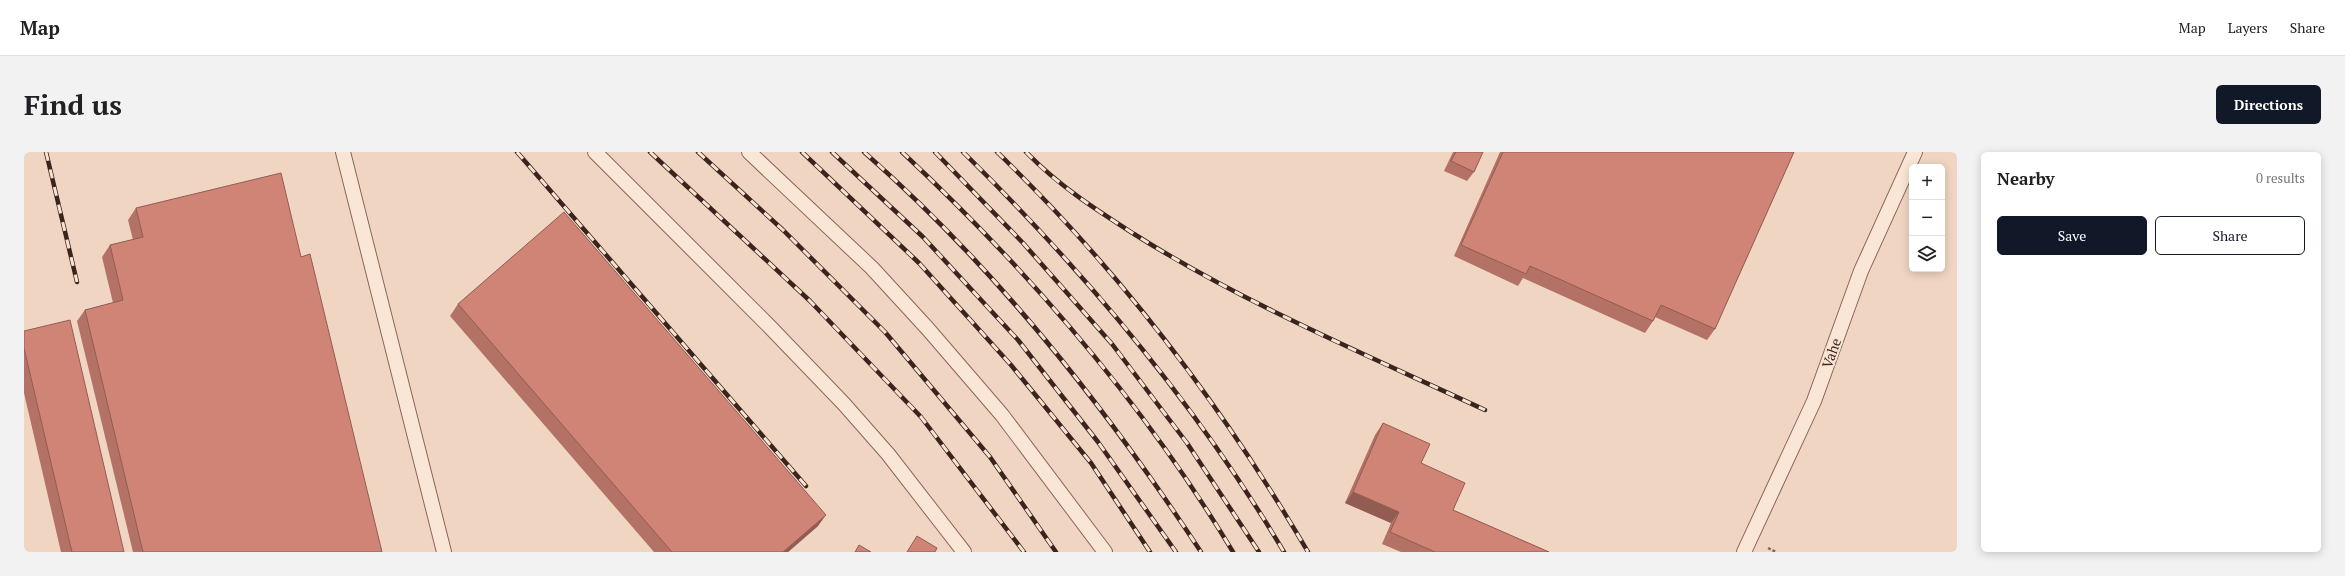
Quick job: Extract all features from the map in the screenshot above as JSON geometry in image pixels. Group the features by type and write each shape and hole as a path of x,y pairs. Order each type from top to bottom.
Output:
{"lane":[{"path":"343,152 444,552"},
{"path":"595,152 770,327 844,404 888,454 964,552"},
{"path":"749,152 872,268 913,312 1002,415 1105,552"},
{"name":"Vahe","path":"1744,552 1814,401 1861,271 1915,152"}],"building":[{"path":"1456,152 1483,152 1474,172 1451,161"},
{"path":"1503,152 1794,152 1715,329 1661,305 1653,321 1530,266 1526,274 1461,245"},
{"path":"281,173 301,257 310,254 382,552 143,552 85,310 123,300 110,245 143,237 136,208"},
{"path":"564,212 826,515 783,552 672,552 458,304"},
{"path":"70,320 124,552 72,552 24,348 24,331"},
{"path":"1383,423 1430,444 1421,463 1465,483 1453,510 1549,552 1435,552 1390,532 1399,512 1353,492"},
{"path":"917,536 937,548 935,552 907,552"},
{"path":"859,545 871,552 855,552"}],"railway":[{"path":"46,152 77,282"},
{"path":"517,152 806,486"},
{"path":"650,152 810,301 921,417 1024,552"},
{"path":"698,152 783,230 885,332 990,457 1056,552"},
{"path":"802,152 919,263 1011,365 1091,463 1150,552"},
{"path":"832,152 923,237 1018,340 1098,442 1176,552"},
{"path":"864,152 959,243 1046,341 1126,444 1201,552"},
{"path":"902,152 994,243 1039,291 1081,341 1161,444 1198,497 1233,552"},
{"path":"935,152 1023,243 1112,344 1187,443 1259,552"},
{"path":"963,152 1052,244 1095,292 1136,342 1176,392 1214,444 1250,497 1284,552"},
{"path":"997,152 1085,243 1166,342 1241,445 1308,552"},
{"path":"1026,152 1051,176 1078,196 1134,234 1176,259 1307,328 1485,410"}]}
